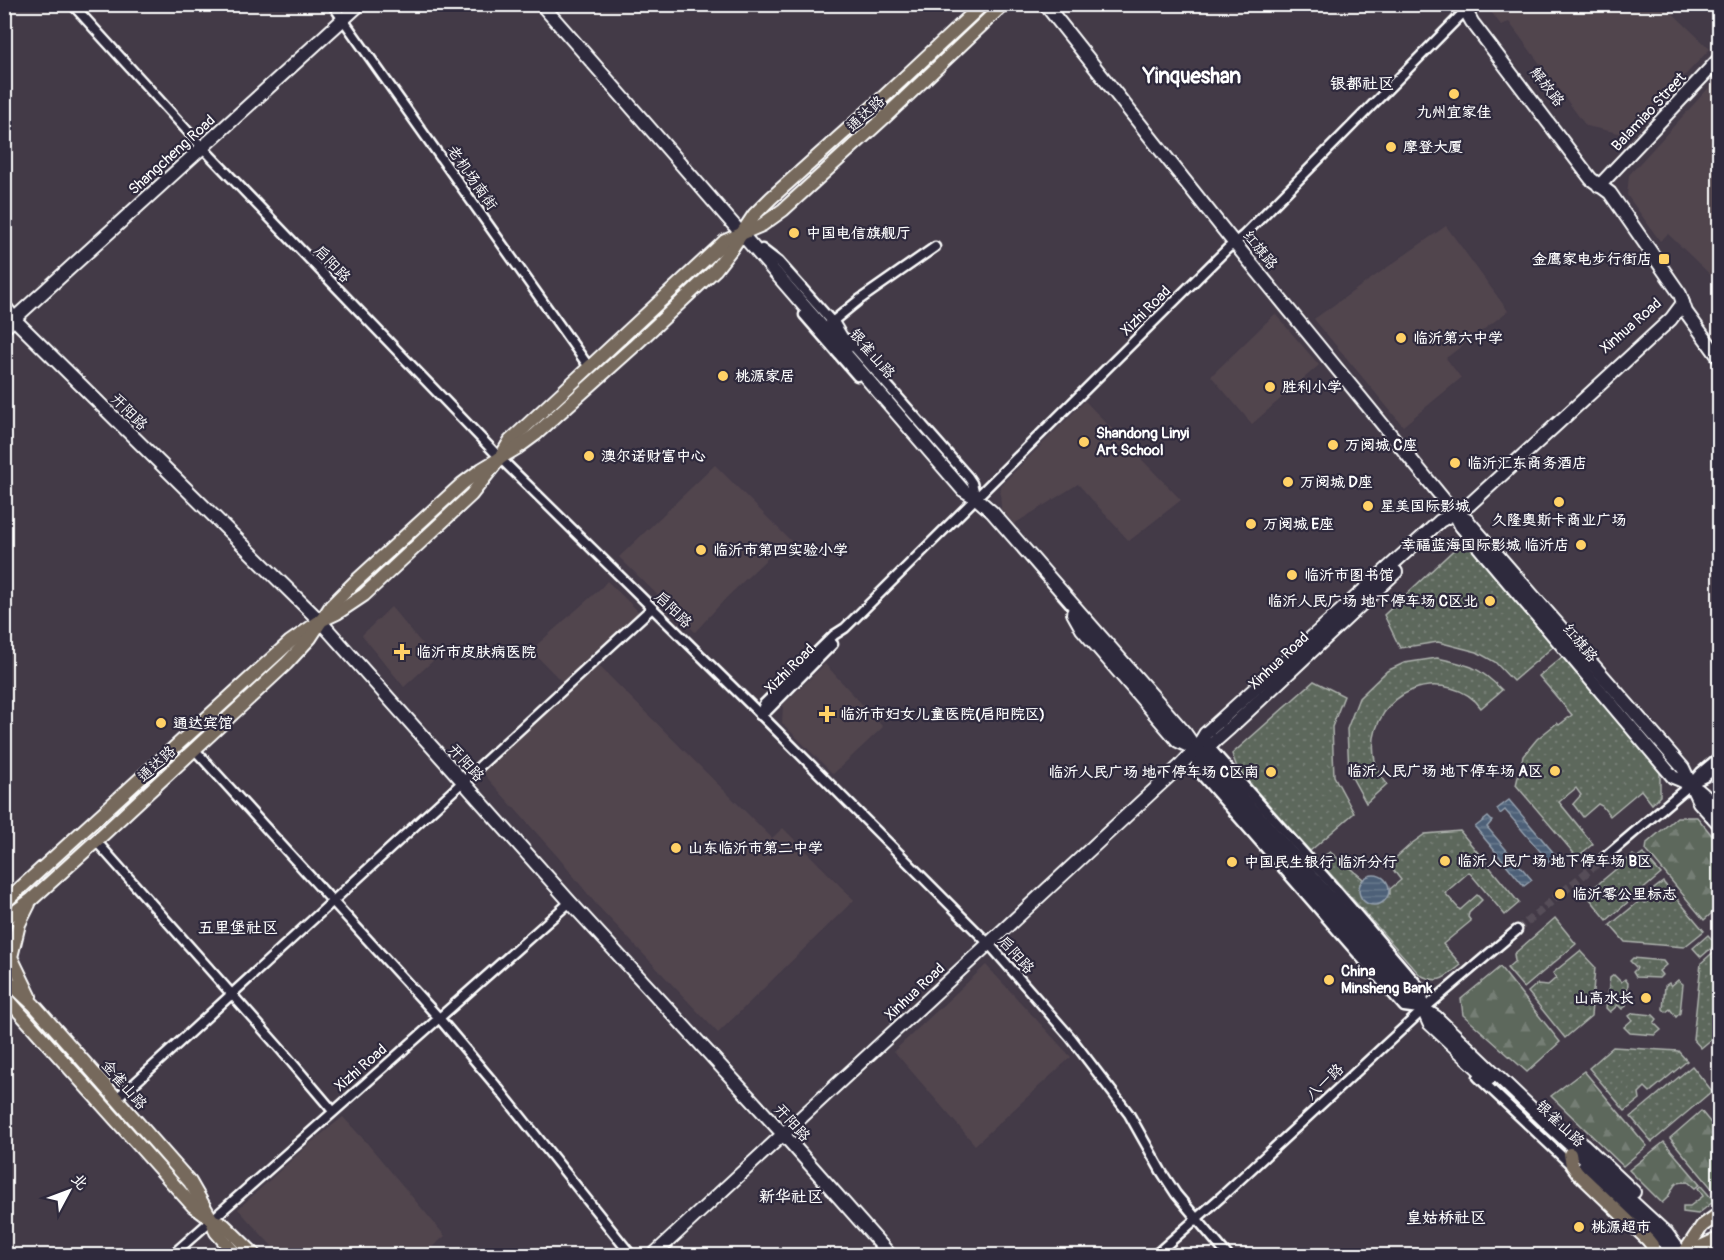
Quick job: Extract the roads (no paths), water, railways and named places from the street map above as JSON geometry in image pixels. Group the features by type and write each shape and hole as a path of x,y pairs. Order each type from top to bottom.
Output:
{"main road":[{"name":"Shangcheng Road","path":"4,328 360,4"},
{"name":"银雀山路","path":"541,4 741,233 760,251 963,490 992,512 1185,733 1196,749"},
{"name":"通达路","path":"500,458 536,434 715,270 754,215 771,198 983,4"},
{"name":"通达路","path":"4,903 290,642 364,595 471,495 500,458 510,441 725,241 762,225 783,210 1004,4"},
{"name":"红旗路","path":"1044,4 1454,512 1467,520 1683,768 1700,802 1719,825"},
{"name":"解放路","path":"1462,7 1476,17 1596,174 1599,186 1610,193 1680,294 1686,312 1719,359"},
{"name":"Balamiao Street","path":"1599,186 1717,67"},
{"name":"解放路","path":"1683,303 1692,309 1719,347"},
{"name":"Xinhua Road","path":"652,1256 1196,749 1205,734 1440,521 1454,512 1464,500 1665,314 1683,303"},
{"name":"开阳路","path":"4,305 14,319 320,621 570,902 783,1134 891,1256"},
{"path":"832,322 849,354"},
{"path":"831,347 849,354"},
{"name":"银雀山路","path":"976,498 1072,613 1082,629 1178,741 1196,749 1207,758 1417,996 1429,1023 1571,1160 1660,1239 1683,1255"},
{"name":"通达路","path":"4,920 32,899 96,841 286,664 310,638 320,621"},
{"name":"红旗路","path":"1691,784 1706,796 1719,812"},
{"path":"4,897 24,885"},
{"path":"32,899 19,924 11,957 34,1005"},
{"name":"金雀山路","path":"4,976 34,1005 190,1182 212,1220 216,1232 237,1256"},
{"name":"金雀山路","path":"4,995 193,1206 212,1220 224,1225 256,1256"},
{"path":"4,1006 26,1020"},
{"name":"银雀山路","path":"1424,1009 1436,1017 1667,1234 1683,1255"},
{"path":"1551,1127 1584,1145 1674,1229 1683,1255"},
{"path":"1571,1160 1578,1173 1648,1240 1652,1245 1653,1256"},
{"path":"1683,1255 1702,1226 1719,1213"},
{"path":"1683,1255 1719,1238"}],"street":[{"name":"启阳路","path":"72,4 202,147 500,458 988,944 1071,1038 1129,1114 1176,1194 1228,1256"},
{"name":"老机场南街","path":"332,4 590,367"},
{"name":"Xizhi Road","path":"760,715 768,710 840,638 845,628 1234,242 1244,235 1462,7"},
{"path":"832,322 859,300 935,247"},
{"path":"760,251 779,262 968,477 976,498 960,494 831,347 765,269 760,251"},
{"path":"116,1098 652,608"},
{"path":"194,749 439,1018 632,1256"},
{"path":"1604,858 1691,784 1719,756"},
{"path":"1691,784 1705,777 1719,765"},
{"path":"96,841 333,1111"},
{"name":"Xizhi Road","path":"171,1256 570,902"},
{"name":"八一路","path":"1154,1256 1424,1009 1517,930"},
{"path":"1424,1009 1439,1014 1563,1131 1584,1145"}],"water":[{"path":"1509,800 1558,858 1551,864 1505,810 1500,814 1497,809"},
{"path":"1488,817 1492,821 1487,827 1532,880 1524,886 1475,827"},
{"path":"1374,875 1385,879 1389,890 1385,901 1374,905 1363,901 1359,890 1363,879"}],"tunnel":[{"path":"1517,930 1604,858"}],"place":[{"name":"九州宜家佳","path":"1454,94"},
{"name":"摩登大厦","path":"1391,147"},
{"name":"中国电信旗舰厅","path":"794,233"},
{"name":"金鹰家电步行街店","path":"1664,259"},
{"name":"临沂第六中学","path":"1401,338"},
{"name":"桃源家居","path":"723,376"},
{"name":"胜利小学","path":"1270,387"},
{"name":"Shandong Linyi Art School","path":"1084,442"},
{"name":"万阅城 C座","path":"1333,445"},
{"name":"澳尔诺财富中心","path":"589,456"},
{"name":"临沂汇东商务酒店","path":"1455,463"},
{"name":"万阅城 D座","path":"1288,482"},
{"name":"久隆奥斯卡商业广场","path":"1559,502"},
{"name":"星美国际影城","path":"1368,506"},
{"name":"万阅城 E座","path":"1251,524"},
{"name":"幸福蓝海国际影城 临沂店","path":"1581,545"},
{"name":"临沂市第四实验小学","path":"701,550"},
{"name":"临沂市图书馆","path":"1292,575"},
{"name":"临沂人民广场 地下停车场 C区北","path":"1490,601"},
{"name":"临沂市皮肤病医院","path":"402,652"},
{"name":"临沂市妇女儿童医院(启阳院区)","path":"827,714"},
{"name":"通达宾馆","path":"161,723"},
{"name":"临沂人民广场 地下停车场 A区","path":"1555,771"},
{"name":"临沂人民广场 地下停车场 C区南","path":"1271,772"},
{"name":"山东临沂市第二中学","path":"676,848"},
{"name":"临沂人民广场 地下停车场 B区","path":"1445,861"},
{"name":"中国民生银行 临沂分行","path":"1232,862"},
{"name":"临沂零公里标志","path":"1560,894"},
{"name":"China Minsheng Bank","path":"1329,980"},
{"name":"山高水长","path":"1646,998"},
{"name":"桃源超市","path":"1579,1227"}],"district":[{"name":"Yinqueshan","path":"1192,76"},
{"name":"银都社区","path":"1362,84"},
{"name":"五里堡社区","path":"238,928"},
{"name":"新华社区","path":"791,1197"},
{"name":"皇姑桥社区","path":"1446,1218"}]}
